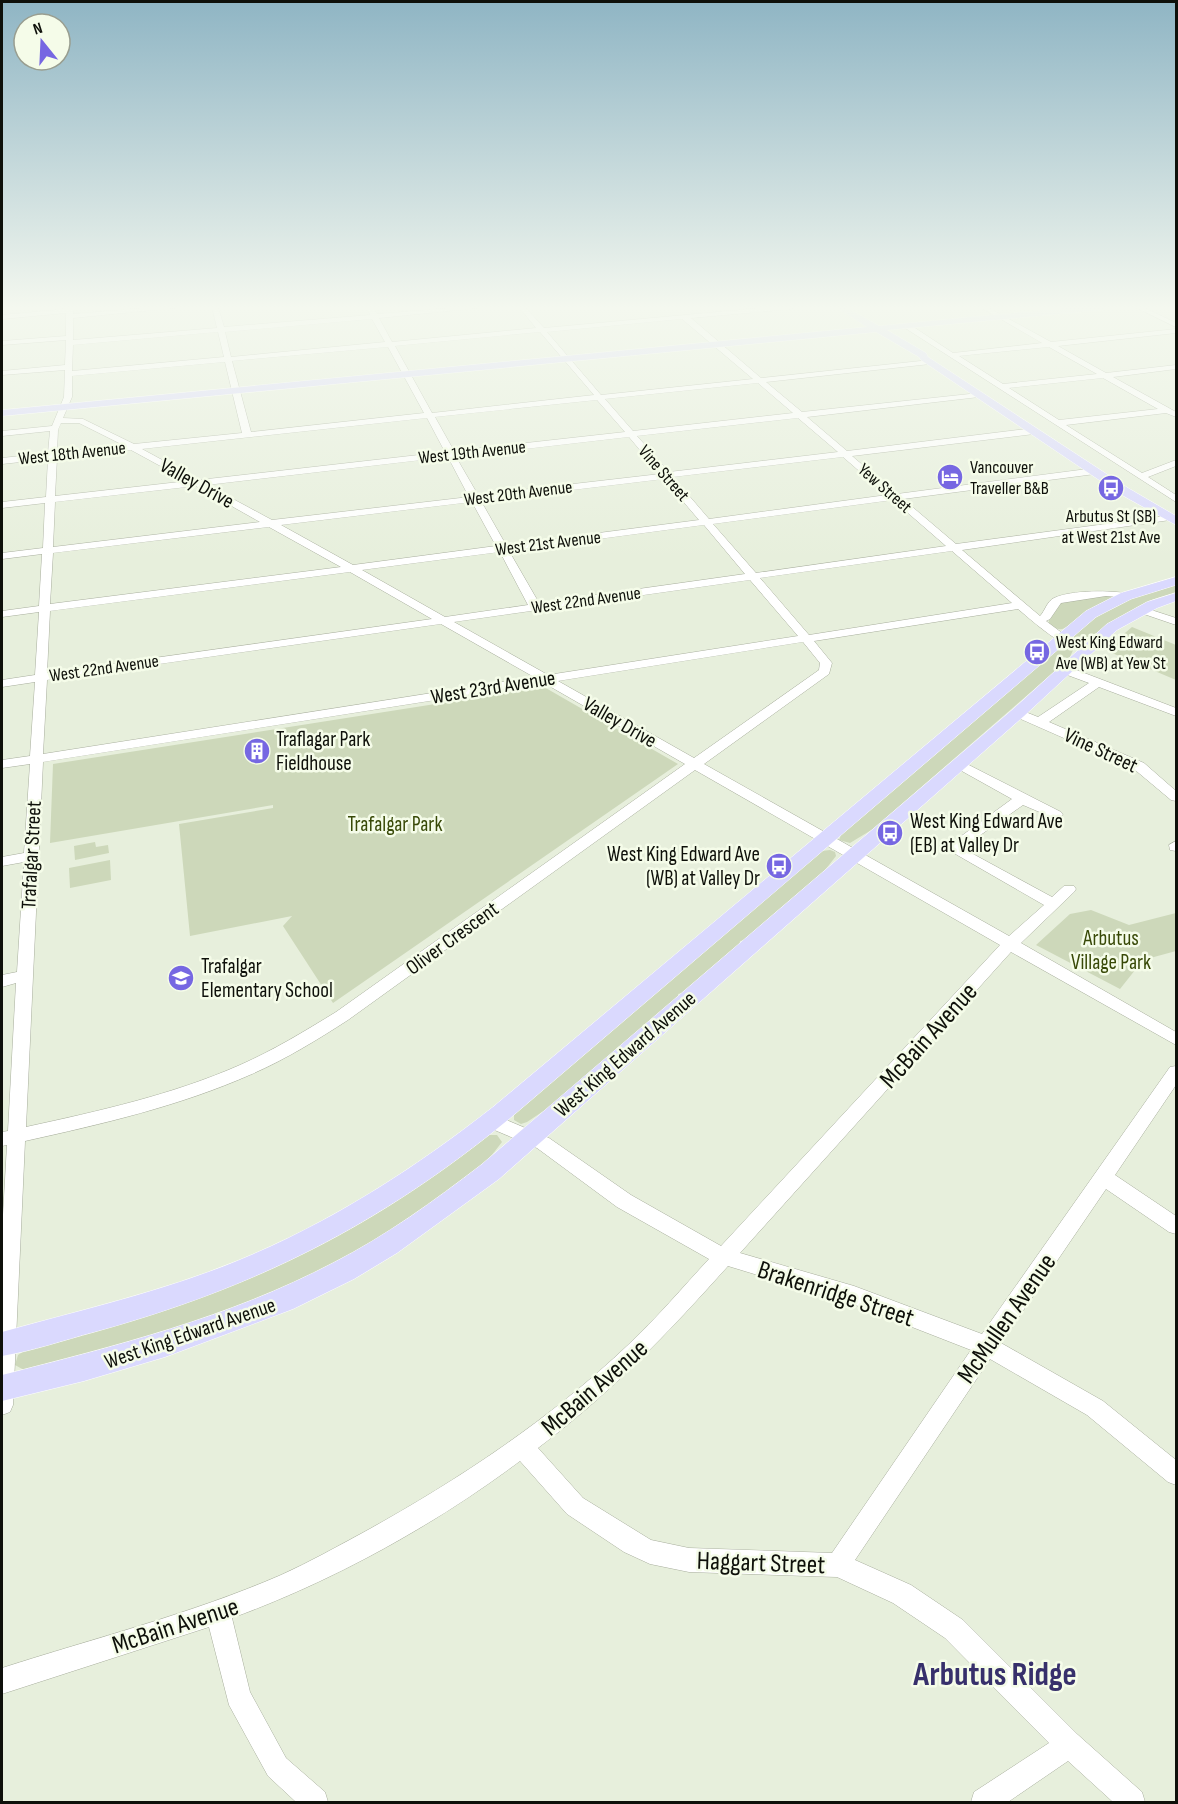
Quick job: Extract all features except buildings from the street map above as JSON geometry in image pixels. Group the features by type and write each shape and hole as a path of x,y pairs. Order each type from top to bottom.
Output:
{"main road":[{"path":"2,406 117,402 245,391"},
{"path":"973,391 1095,471 1129,497 1171,521"},
{"path":"2,413 65,405"},
{"name":"West King Edward Avenue","path":"3,1344 191,1290 278,1255 365,1209 429,1167 491,1121 1091,614 1126,596 1176,581"},
{"name":"West King Edward Avenue","path":"2,1388 63,1375 172,1344 269,1307 324,1282 399,1238 483,1178 1018,713 1112,627 1142,610 1176,597"}],"street":[{"name":"Trafalgar Street","path":"2,1405 9,1137 25,976 53,455 56,424 65,405 66,391"},
{"path":"415,391 536,607"},
{"name":"Vine Street","path":"594,391 807,639"},
{"name":"West 18th Avenue","path":"2,461 664,391"},
{"name":"Yew Street","path":"772,391 1038,620 1062,638 1088,648"},
{"path":"1008,391 1176,500"},
{"path":"1133,391 1176,416"},
{"path":"237,392 247,435"},
{"name":"West 19th Avenue","path":"2,506 979,395"},
{"path":"1057,423 1176,408"},
{"name":"Valley Drive","path":"2,433 56,424 70,419 89,423 352,568 1176,1039"},
{"name":"West 20th Avenue","path":"2,556 1034,431"},
{"path":"1141,477 1176,464"},
{"name":"West 21st Avenue","path":"2,615 1095,471"},
{"name":"West 22nd Avenue","path":"2,683 954,548 1171,521"},
{"path":"1038,620 1046,617 1058,600 1098,593 1126,596"},
{"name":"West 23rd Avenue","path":"2,764 1021,606"},
{"path":"1142,610 1176,622"},
{"name":"Oliver Crescent","path":"9,1137 151,1104 234,1074 282,1052 342,1016 822,675 826,663 807,639"},
{"path":"1066,670 1176,712"},
{"path":"1040,722 1098,682"},
{"name":"Vine Street","path":"1018,713 1144,769 1176,797"},
{"path":"958,765 1056,815"},
{"path":"1022,799 952,848 1054,904"},
{"path":"2,861 31,856"},
{"name":"McBain Avenue","path":"2,1681 218,1612 284,1586 414,1519 523,1448 601,1385 678,1311 1010,944 1069,889"},
{"path":"2,981 25,976"},
{"name":"McMullen Avenue","path":"838,1565 1176,1072"},
{"name":"Brakenridge Street","path":"491,1121 543,1143 624,1201 707,1250 854,1295 987,1346 1095,1408 1176,1473"},
{"path":"1104,1178 1176,1226"},
{"name":"Haggart Street","path":"523,1448 575,1506 632,1544 650,1552 688,1560 838,1565 902,1594 954,1629 1068,1743 1132,1803"},
{"path":"218,1612 238,1696 277,1767 315,1803"},
{"path":"984,1803 1054,1757 1068,1743"}],"green space":[{"path":"1176,584 1176,593 1145,603 1088,637 1079,640 1073,637 1075,633 1110,608 1148,592"},
{"path":"1103,594 1115,596 1065,628 1058,629 1049,624 1058,603"},
{"path":"1132,627 1176,645 1176,680 1105,650"},
{"path":"1064,644 1074,648 1069,659 873,829 850,843 839,840 841,835"},
{"name":"Trafalgar Park","path":"544,687 678,764 333,1003 283,926 292,916 190,936 179,824 273,808 273,805 50,843 53,764"},
{"path":"95,842 96,847 108,845 109,853 75,860 74,846"},
{"path":"822,851 835,852 836,856 822,874 745,940 740,941 739,946 686,992 678,994 679,998 566,1096 527,1122 521,1124 514,1120 514,1114"},
{"path":"110,860 111,880 70,888 69,868"},
{"name":"Arbutus Village Park","path":"1091,910 1129,925 1176,913 1176,951 1143,960 1120,989 1036,945 1070,914"},
{"path":"489,1135 497,1135 502,1142 481,1169 359,1253 220,1319 24,1370 15,1365 18,1355 24,1351 136,1315 453,1159"}],"place":[{"name":"Vancouver Traveller B&B","path":"950,477"},
{"name":"Arbutus St (SB) at West 21st Ave","path":"1111,488"},
{"name":"West King Edward Ave (WB) at Yew St","path":"1037,652"},
{"name":"Traflagar Park Fieldhouse","path":"257,751"},
{"name":"West King Edward Ave (EB) at Valley Dr","path":"890,833"},
{"name":"West King Edward Ave (WB) at Valley Dr","path":"779,866"},
{"name":"Trafalgar Elementary School","path":"181,978"}],"district":[{"name":"Arbutus Ridge","path":"995,1673"}]}
